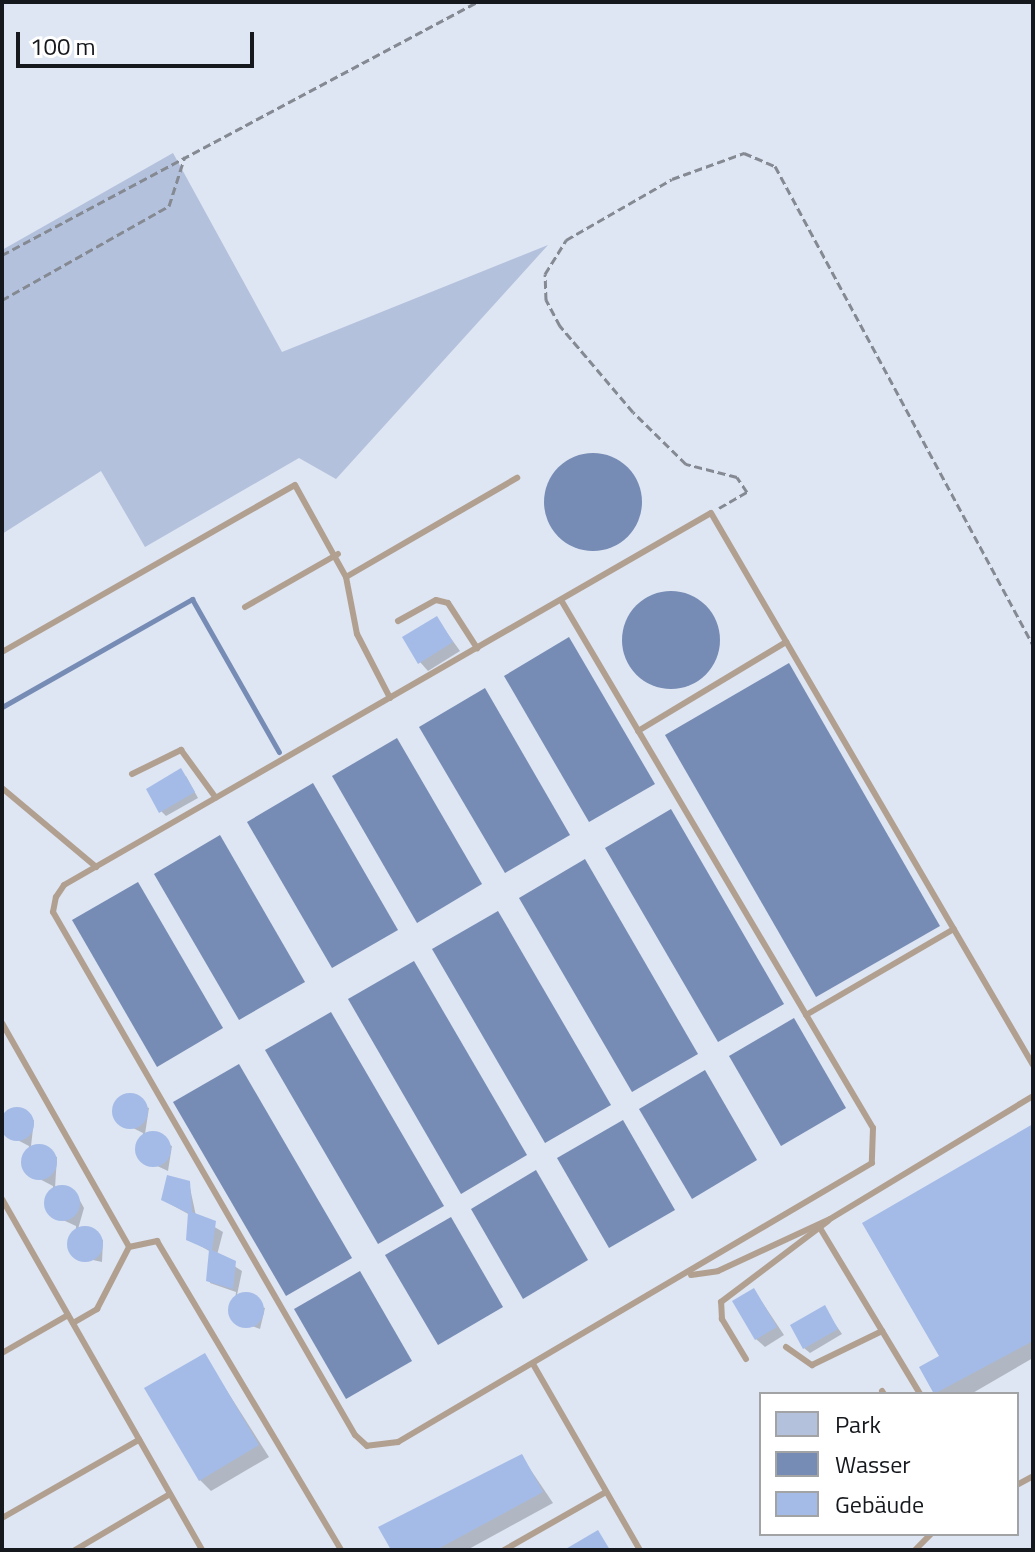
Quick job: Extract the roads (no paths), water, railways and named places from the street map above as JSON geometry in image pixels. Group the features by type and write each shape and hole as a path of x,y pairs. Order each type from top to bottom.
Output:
{"lane":[{"path":"346,577 517,478"},
{"path":"2,652 295,485 338,554 346,577 357,634 390,698"},
{"path":"561,600 873,1128 872,1163 687,1275 398,1442 367,1446 355,1435 53,912 64,885 711,513 1033,1065"},
{"path":"245,607 338,554"},
{"path":"398,621 436,600 448,603 477,648"},
{"path":"638,731 786,642"},
{"path":"132,774 181,750 216,798"},
{"path":"2,788 96,867"},
{"path":"806,1015 954,929"},
{"path":"2,1023 129,1247"},
{"path":"687,1275 718,1271 830,1219 1033,1096"},
{"path":"2,1199 202,1550"},
{"path":"746,1359 722,1319 721,1302 830,1219"},
{"path":"820,1228 919,1392"},
{"path":"129,1247 157,1241 341,1550"},
{"path":"73,1323 97,1309 129,1247"},
{"path":"2,1353 68,1315"},
{"path":"786,1347 812,1365 882,1331"},
{"path":"533,1364 640,1550"},
{"path":"2,1518 139,1440"},
{"path":"504,1550 606,1492"},
{"path":"75,1550 170,1494"}],"water":[{"path":"593,453 612,457 628,467 638,483 642,502 638,521 628,537 612,547 593,551 574,547 558,537 548,521 544,502 548,483 558,467 574,457"},
{"path":"671,591 690,595 706,605 716,621 720,640 716,659 706,675 690,685 671,689 652,685 636,675 626,659 622,640 626,621 636,605 652,595"},
{"path":"569,637 655,784 589,822 504,676"},
{"path":"789,663 940,926 816,997 665,735"},
{"path":"485,688 570,835 505,873 419,727"},
{"path":"397,738 482,884 417,923 332,776"},
{"path":"313,783 398,930 332,968 247,822"},
{"path":"671,809 784,1004 718,1042 605,848"},
{"path":"220,835 305,982 239,1020 154,874"},
{"path":"585,859 698,1054 632,1092 519,898"},
{"path":"138,882 223,1028 157,1067 72,920"},
{"path":"498,911 611,1105 545,1143 432,949"},
{"path":"414,961 527,1155 461,1194 348,999"},
{"path":"331,1012 444,1206 378,1244 265,1050"},
{"path":"794,1018 846,1108 781,1146 729,1056"},
{"path":"239,1064 352,1258 286,1296 173,1102"},
{"path":"705,1070 757,1160 692,1199 639,1109"},
{"path":"623,1120 675,1210 609,1248 557,1158"},
{"path":"536,1170 588,1260 523,1299 471,1209"},
{"path":"451,1217 503,1307 438,1345 385,1255"},
{"path":"360,1271 412,1361 346,1399 294,1309"}],"waterway":[{"path":"2,707 192,599 279,752"}]}
